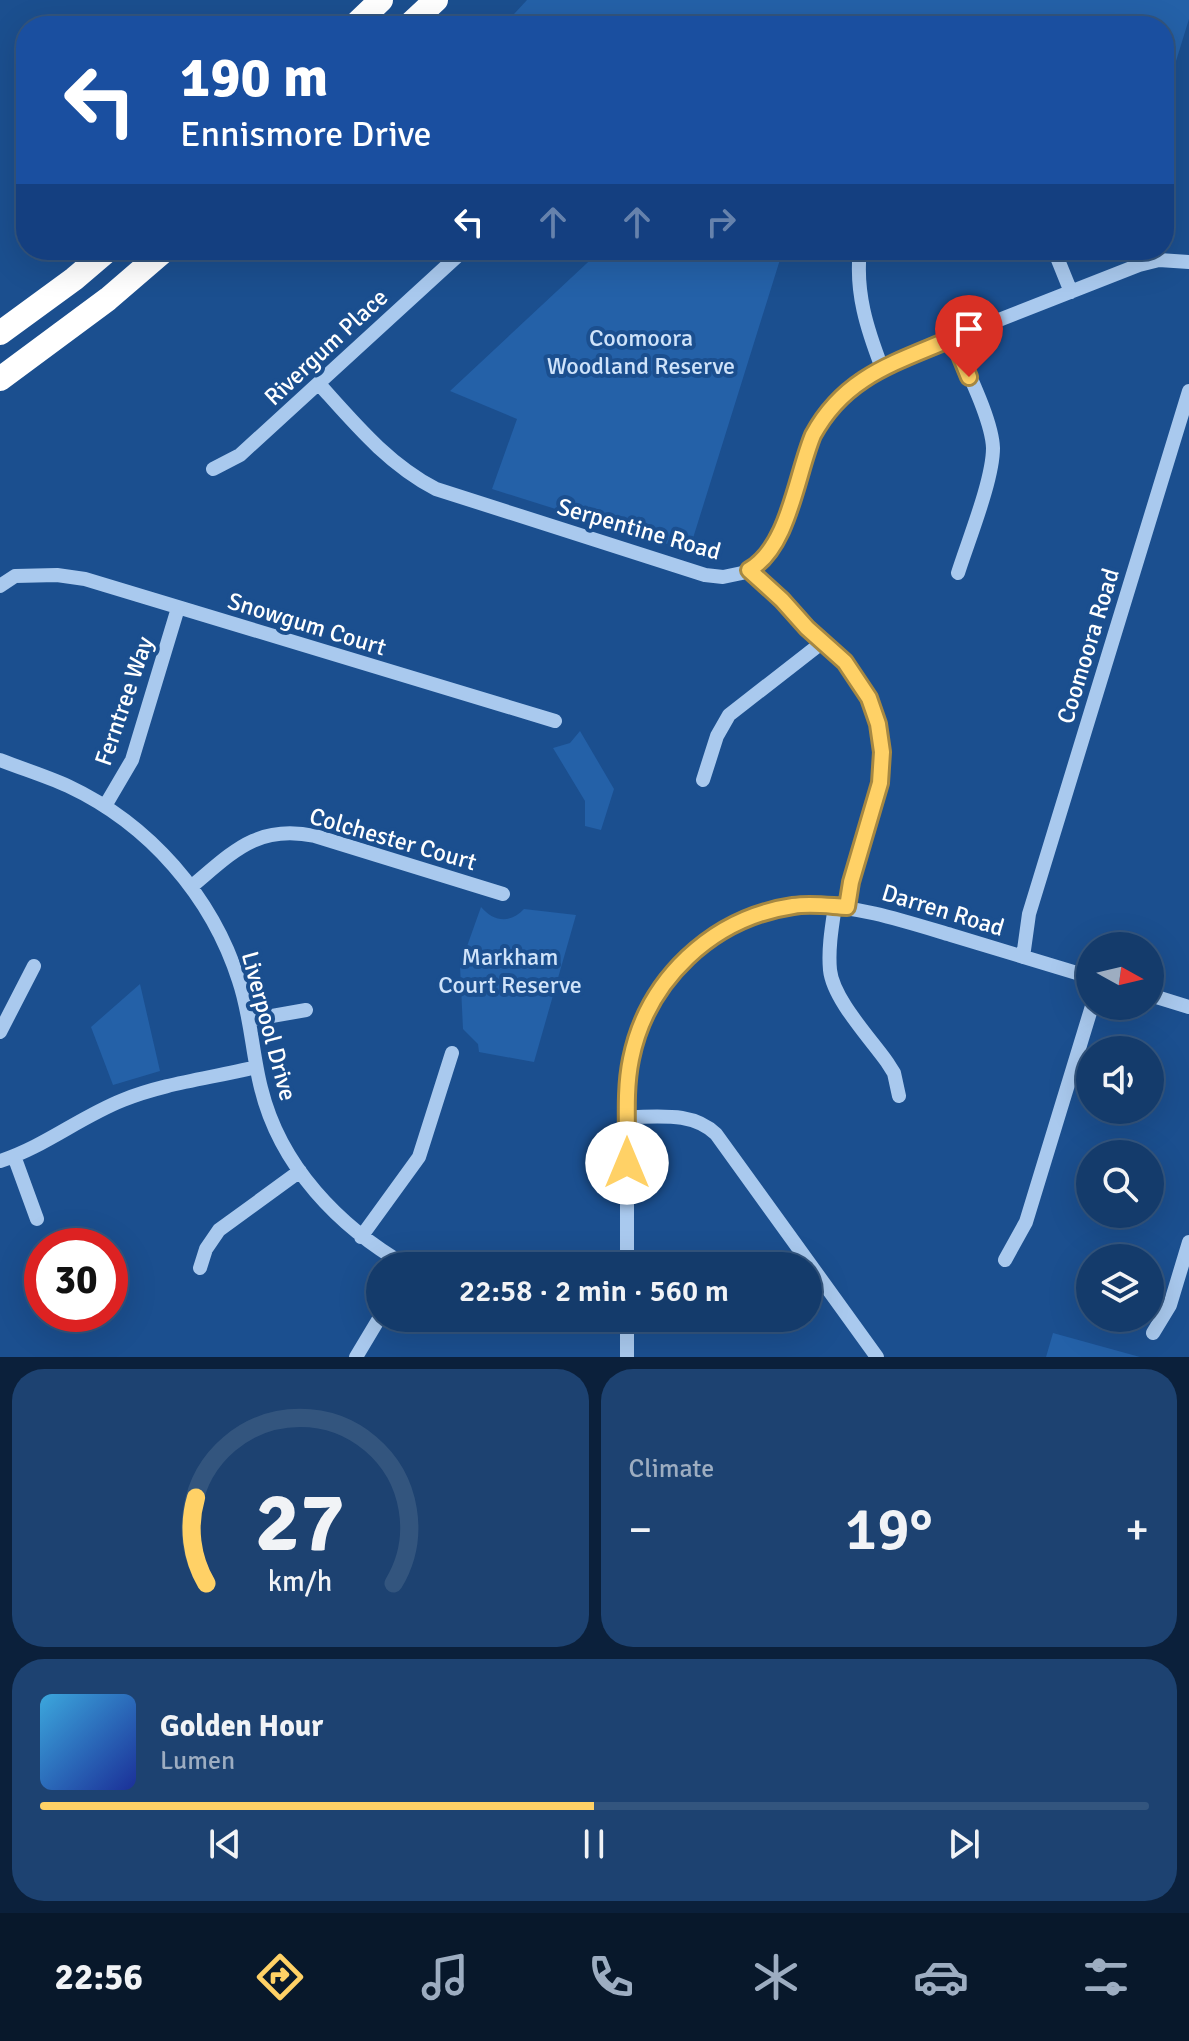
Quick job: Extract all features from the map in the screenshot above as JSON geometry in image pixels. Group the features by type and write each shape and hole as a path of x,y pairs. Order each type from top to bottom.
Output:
{"highway":[{"path":"364,16 381,0"},
{"path":"419,16 436,0"},
{"path":"0,333 96,260"},
{"path":"0,379 108,299 153,260"}],"street":[{"name":"Rivergum Place","path":"213,469 240,455 453,260"},
{"path":"859,260 858,279 863,314 882,368"},
{"path":"1058,260 1071,292"},
{"name":"Serpentine Road","path":"319,384 382,452 404,470 436,489 705,575 733,576 763,561 779,538 806,451 820,422 845,391 859,380 953,338 1139,265 1159,260 1189,262"},
{"path":"953,338 988,424 993,449 989,475 958,573"},
{"name":"Coomoora Road","path":"1023,957 1029,914 1189,391"},
{"path":"763,561 782,600"},
{"path":"749,570 855,674 869,698 878,724 882,752 880,783 841,907 830,956 832,979 842,999 894,1073 899,1096"},
{"name":"Snowgum Court","path":"0,586 15,576 85,579 555,721"},
{"name":"Ferntree Way","path":"105,806 132,760 178,608"},
{"path":"703,780 717,736 729,715 824,641"},
{"name":"Liverpool Drive","path":"0,760 68,786 105,806 147,839 191,887 218,930 240,982 262,1093 276,1130 320,1198 361,1237 385,1252"},
{"name":"Colchester Court","path":"191,887 246,843 257,837 285,832 315,836 503,894"},
{"name":"Darren Road","path":"627,1252 630,1063 640,1026 665,981 687,956 723,930 752,917 792,906 841,907 871,911 1076,973"},
{"name":"Coomoora Road","path":"1008,952 1029,914"},
{"path":"0,1032 34,966"},
{"path":"1164,999 1189,1007"},
{"path":"249,1020 306,1010"},
{"path":"1005,1260 1026,1222 1088,1020"},
{"path":"361,1237 419,1157 452,1053"},
{"path":"37,1219 7,1159 123,1100 151,1090 256,1067"},
{"path":"627,1117 684,1117 709,1127 877,1357"},
{"path":"200,1268 206,1249 219,1230 300,1171"},
{"path":"1153,1333 1170,1305 1189,1242"},
{"path":"356,1357 371,1332"},
{"path":"627,1332 627,1357"}],"green space":[{"path":"527,0 1189,0 1189,19 1174,68 1174,16 512,16"},
{"name":"Coomoora Woodland Reserve","path":"590,260 780,260 689,551 492,489 517,419 450,391"},
{"path":"580,731 614,789 601,830 585,826 585,801 553,748 570,743"},
{"name":"Markham Court Reserve","path":"481,907 491,916 502,919 513,917 524,909 576,915 534,1062 479,1052 478,1044 463,1029 460,966"},
{"path":"140,984 160,1071 113,1085 91,1027"},
{"path":"1053,1333 1140,1357 1046,1357"}],"route":[{"path":"627,1163 630,1063 640,1026 665,981 687,956 707,940 752,917 808,904 847,907 851,882 880,783 882,752 878,724 869,698 855,674 834,650 807,628 749,570 763,561 776,545 813,435 845,391 871,373 953,338 969,377"}]}
